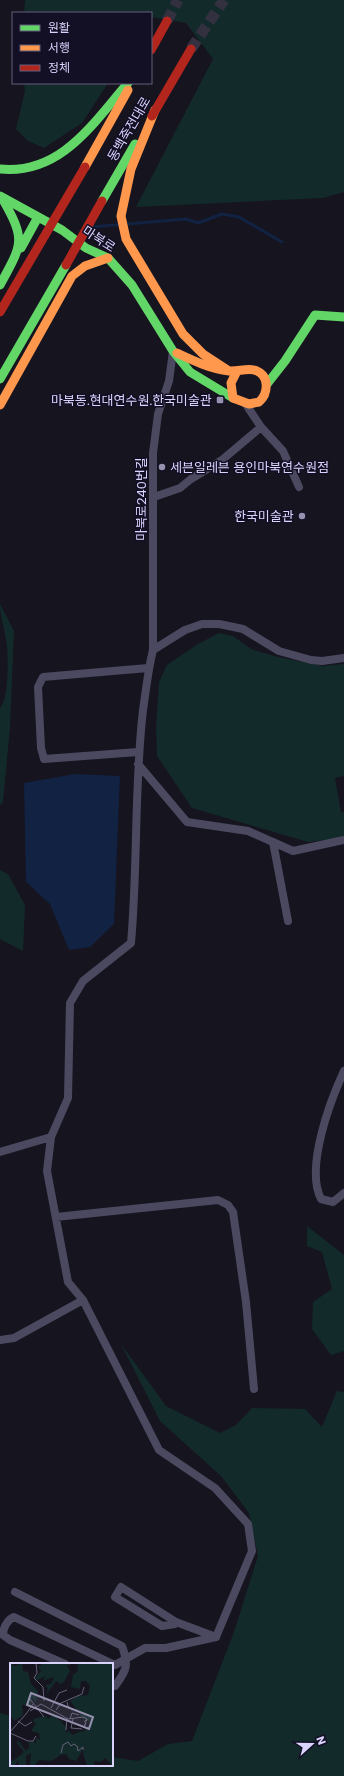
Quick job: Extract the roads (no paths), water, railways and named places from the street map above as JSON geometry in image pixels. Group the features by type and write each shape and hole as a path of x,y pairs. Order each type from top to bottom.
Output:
{"main road":[{"path":"152,48 167,21"},
{"name":"동백죽전대로","path":"0,379 190,49"},
{"path":"0,170 13,171 30,168 46,161 63,150 100,118 127,84"},
{"name":"동백죽전대로","path":"0,312 85,167 131,84"},
{"path":"155,110 144,140 130,169 121,216 126,239 164,306 183,334 203,354 233,372"},
{"path":"1,197 17,224 20,236 20,250"},
{"name":"마북로","path":"1,197 62,230 86,248 108,258 132,285 173,351 190,372 233,398"},
{"path":"0,285 38,217"},
{"path":"0,405 86,248"},
{"path":"72,276 85,266 108,258"},
{"path":"267,384 285,361 315,315 344,317"},
{"path":"173,351 199,364 233,372 246,369 257,370 264,377 267,384 266,392 262,400 254,404 245,403 233,398 231,383 233,372"}],"street":[{"name":"마북로240번길","path":"51,1137 68,1098 70,1003 83,981 132,943 138,752 148,668 153,650 153,453 158,414 169,381 173,351"},
{"path":"245,403 261,427 284,451 300,487"},
{"path":"154,497 180,488 191,479 222,460 261,427"},
{"path":"153,650 185,630 202,624 219,624 243,629 279,650 305,658 322,661 344,658"},
{"path":"138,752 44,759 41,748 38,687 43,677 148,668"},
{"path":"138,764 187,822 248,831 292,850 344,840"},
{"path":"273,842 288,921"},
{"path":"344,1071 331,1100 320,1135 316,1175 317,1192 321,1199 333,1202 344,1194"},
{"path":"0,1152 51,1137 47,1171 68,1282 83,1300 159,1450 215,1488 248,1524 252,1551 216,1637"},
{"path":"56,1218 218,1200 228,1205 233,1212 244,1294 254,1389"},
{"path":"0,1340 14,1338 83,1300"},
{"path":"176,1622 175,1624 162,1626 115,1597 121,1587 176,1622 216,1637"},
{"path":"15,1592 122,1646 127,1659 124,1674 115,1686 113,1685"},
{"path":"63,1663 10,1640 3,1635 3,1630 10,1619 14,1617 111,1663"},
{"path":"113,1664 115,1665 127,1659 145,1648 166,1648 216,1637"}],"water":[{"path":"75,774 120,776 114,924 90,947 69,950 50,904 26,882 24,783"}],"waterway":[{"path":"91,227 186,219 198,223 222,214 239,217 282,242"}],"tunnel":[{"path":"167,21 178,0"},
{"path":"191,49 224,0"}],"place":[{"name":"마북동.현대연수원.한국미술관","path":"220,400"},
{"name":"세븐일레븐 용인마북연수원점","path":"162,467"},
{"name":"한국미술관","path":"302,516"}]}
